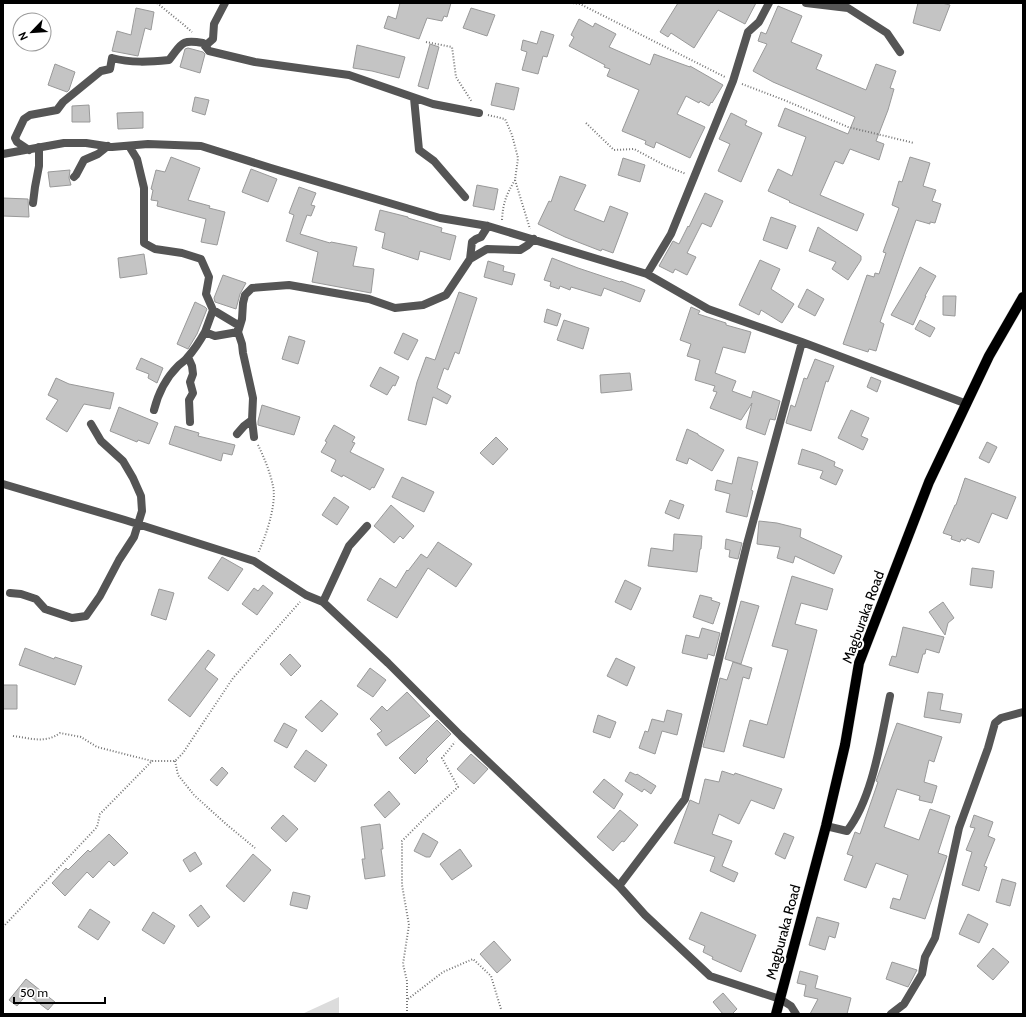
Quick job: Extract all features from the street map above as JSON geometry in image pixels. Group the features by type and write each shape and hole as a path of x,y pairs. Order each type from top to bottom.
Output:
{"main road":[{"name":"Magburaka Road","path":"776,1014 826,826 845,745 859,663 928,482 989,356 1023,298"}],"street":[{"path":"204,45 212,39 214,24 225,3"},
{"path":"647,274 672,234 732,81 748,32 758,22 769,3"},
{"path":"806,3 848,8 887,33 900,52"},
{"path":"29,150 16,142 16,138 24,119 30,115 57,110 63,102 100,71 110,69 112,58 124,61 144,62 169,60 182,43 190,41 204,45 209,51 255,62 349,75 433,104 479,113"},
{"path":"414,98 419,150 434,161 465,197"},
{"path":"3,154 64,143 86,143 108,146 148,144 201,146 440,218 488,226 647,274 708,309 802,342 967,404"},
{"path":"74,177 84,160 98,154 108,146"},
{"path":"129,146 136,159 144,188 144,243 155,249 182,253 201,259 209,277 206,294 213,310 238,325 238,332 242,344 253,398 252,420 254,437"},
{"path":"33,203 34,187 39,166 39,147"},
{"path":"470,259 472,242 476,238 481,237 488,226"},
{"path":"238,332 242,319 245,295 252,288 289,285 370,299 395,308 423,305 446,294 470,259 487,248 520,250 534,239"},
{"path":"154,410 156,401 170,376 179,364 188,357 205,332 213,310"},
{"path":"205,332 215,336 238,332"},
{"path":"619,886 685,799 747,544 802,342"},
{"path":"188,357 192,366 193,374 190,382 192,393 189,400 190,422"},
{"path":"237,434 252,420"},
{"path":"10,593 21,594 36,599 45,610 72,618 86,616 104,589 119,560 134,537 139,525 142,511 140,496 133,478 123,461 101,441 90,424"},
{"path":"3,484 254,561 306,596 323,602 619,886 646,915 710,976 780,999 791,1006 796,1014"},
{"path":"323,602 349,546 367,526"},
{"path":"826,826 847,831 857,817 872,778 890,696"},
{"path":"891,1014 904,1004 914,990 922,974 925,958 935,938 959,828 996,723 1001,718 1023,712"}],"path":[{"path":"157,3 184,25 204,45"},
{"path":"426,42 452,47 456,77 479,113 505,119 512,135 518,158 515,180 506,194 503,205 502,230"},
{"path":"586,123 614,150 634,150 694,178"},
{"path":"515,180 534,239"},
{"path":"254,437 263,454 273,487 272,511 263,544 254,561"},
{"path":"13,736 41,740 54,738 60,733 81,737 97,747 152,761 175,761 183,753 233,678 306,596"},
{"path":"407,1014 407,981 403,964 409,925 402,885 402,841 458,787 442,758 461,736"},
{"path":"3,927 97,827 100,814 152,761"},
{"path":"175,761 178,775 194,795 255,848"},
{"path":"408,1000 443,972 473,959 491,976 501,1009"}],"shaded area":[{"path":"339,997 339,1014 302,1014"}],"building":[{"path":"400,3 451,3 447,17 444,16 442,21 427,18 419,39 384,28 388,16 396,19"},
{"path":"678,3 756,3 745,24 718,10 694,48 671,33 668,37 660,32"},
{"path":"918,3 942,3 950,5 940,31 913,23"},
{"path":"778,6 802,16 791,42 822,55 816,69 866,90 876,64 896,71 890,88 894,89 888,110 876,141 884,144 879,160 850,149 843,164 835,161 820,195 864,214 857,231 789,202 790,201 768,191 778,169 792,176 806,137 778,126 785,108 848,134 855,117 773,82 753,71 767,44 758,41 761,32 766,34"},
{"path":"136,8 154,12 151,30 145,28 138,56 112,51 117,31 131,35"},
{"path":"471,8 495,15 487,36 463,28"},
{"path":"579,19 593,27 595,23 616,34 609,47 650,65 654,54 690,66 723,85 709,106 700,101 699,103 686,96 677,114 705,127 690,158 656,142 654,148 645,144 646,141 622,131 639,90 607,76 610,69 604,67 605,65 569,46 574,37 571,35"},
{"path":"541,31 554,35 547,57 543,56 538,74 522,70 527,52 521,50 523,40 537,44"},
{"path":"430,44 439,47 428,89 418,86"},
{"path":"357,45 405,57 399,78 353,68"},
{"path":"188,48 203,52 205,54 200,73 180,67 185,49"},
{"path":"55,64 75,72 67,92 48,85"},
{"path":"496,83 519,88 514,110 491,105"},
{"path":"195,97 209,100 205,115 192,111"},
{"path":"89,105 90,122 72,122 72,106"},
{"path":"143,112 143,128 118,129 117,113"},
{"path":"731,113 747,121 745,125 762,133 741,182 718,171 730,144 719,139"},
{"path":"171,157 200,168 188,200 225,212 217,245 201,242 206,219 157,206 158,201 151,200 153,190 151,189 156,170 165,172"},
{"path":"910,157 930,163 923,186 936,190 932,201 941,204 935,223 930,222 930,224 916,220 880,322 884,324 876,351 869,349 868,352 843,344 867,275 874,277 875,273 879,274 886,253 883,252 899,208 892,205 899,181 902,182"},
{"path":"623,158 645,165 640,182 618,175"},
{"path":"251,169 277,179 268,202 242,192"},
{"path":"70,170 69,178 71,185 50,187 48,172"},
{"path":"560,176 586,185 574,210 604,222 610,206 628,213 613,253 602,249 601,251 565,237 538,224 549,201 551,202"},
{"path":"477,185 498,189 494,210 473,206"},
{"path":"299,187 316,193 311,205 315,206 311,216 307,215 300,234 330,243 357,247 353,266 374,269 371,293 312,282 318,252 286,241 294,215 289,213"},
{"path":"705,193 723,201 711,227 702,223 687,253 696,257 687,275 675,269 673,273 659,266 673,241 679,244"},
{"path":"3,198 28,199 29,217 3,216"},
{"path":"380,210 442,228 441,232 456,236 450,260 420,251 418,260 382,248 385,233 375,230"},
{"path":"771,217 796,226 787,249 763,240"},
{"path":"818,227 861,256 861,260 848,280 832,269 836,262 809,251"},
{"path":"144,254 147,274 120,278 118,258"},
{"path":"552,258 645,290 640,302 604,288 601,296 571,287 570,290 560,286 559,289 550,286 551,282 544,280"},
{"path":"760,260 780,269 771,289 794,304 782,323 761,310 759,315 739,305"},
{"path":"488,261 504,266 503,271 515,274 512,285 484,277"},
{"path":"920,267 936,276 925,296 913,325 891,315"},
{"path":"223,275 246,283 240,294 236,309 215,302 214,298"},
{"path":"807,289 824,299 815,316 798,307"},
{"path":"459,292 477,298 459,354 455,352 448,370 444,368 437,388 451,396 447,404 433,397 426,425 408,420 417,382 426,357 435,360"},
{"path":"943,296 956,296 955,316 943,315"},
{"path":"195,302 207,309 197,334 188,349 177,344"},
{"path":"691,307 700,311 698,314 726,323 726,325 751,332 745,353 723,347 715,373 736,381 732,391 751,398 753,391 780,401 775,420 770,419 765,435 746,428 752,403 741,420 710,408 717,392 713,391 715,386 695,380 700,360 687,356 691,344 680,340"},
{"path":"547,309 561,314 557,326 544,322"},
{"path":"564,320 589,328 583,349 557,340"},
{"path":"920,320 935,328 930,337 915,329"},
{"path":"403,333 418,340 408,360 394,353"},
{"path":"289,336 305,341 298,364 282,359"},
{"path":"141,358 163,368 157,383 148,378 149,374 136,369"},
{"path":"815,359 834,366 828,382 826,381 811,431 786,423 791,405 795,407 804,378 807,379"},
{"path":"380,367 399,377 395,386 393,385 387,395 370,386"},
{"path":"630,373 632,390 601,393 600,375"},
{"path":"871,377 881,381 877,392 867,387"},
{"path":"56,378 69,384 114,393 110,409 84,404 67,432 46,419 58,400 48,395"},
{"path":"262,405 300,417 294,435 258,425"},
{"path":"119,407 158,423 149,444 138,440 137,442 110,431"},
{"path":"851,410 869,418 861,436 868,439 863,450 838,438"},
{"path":"334,425 355,437 352,442 355,443 350,452 384,469 374,488 372,487 370,490 343,475 342,477 331,471 336,460 321,452"},
{"path":"175,426 199,433 198,436 235,445 232,455 223,453 221,461 169,444"},
{"path":"687,429 724,450 712,471 689,458 687,464 676,460"},
{"path":"496,437 508,449 493,465 480,453"},
{"path":"987,442 997,447 989,463 979,458"},
{"path":"802,449 835,462 834,466 843,470 836,485 820,478 823,471 798,464"},
{"path":"738,457 758,462 751,490 753,491 747,517 726,512 730,494 715,490 717,480 732,484"},
{"path":"402,477 434,492 424,512 392,497"},
{"path":"965,478 1016,497 1007,519 992,513 979,543 967,538 965,541 961,539 960,542 951,539 952,536 943,533 956,505"},
{"path":"334,497 349,507 337,525 322,515"},
{"path":"670,500 684,505 679,519 665,513"},
{"path":"391,505 414,526 403,539 400,536 394,543 374,526"},
{"path":"759,521 777,523 801,529 800,537 842,556 834,574 795,556 793,563 777,558 780,547 757,544"},
{"path":"674,534 702,536 697,572 648,566 651,548 673,551"},
{"path":"726,539 742,543 738,559 729,557 730,550 725,549"},
{"path":"438,542 472,564 456,587 428,568 397,618 367,600 380,578 396,588 407,570 408,571 421,554 427,558"},
{"path":"222,557 243,569 228,591 208,578"},
{"path":"972,568 994,571 992,588 970,585"},
{"path":"792,576 833,589 827,610 801,603 795,624 817,630 784,758 743,746 750,720 767,725 788,650 772,646"},
{"path":"625,580 641,588 631,610 615,602"},
{"path":"263,585 273,593 257,615 242,604 254,588 258,591"},
{"path":"159,589 174,593 166,620 151,615"},
{"path":"700,595 712,598 711,600 720,603 713,624 693,617"},
{"path":"741,601 759,606 741,664 725,659"},
{"path":"943,602 954,618 948,623 945,635 929,612"},
{"path":"903,627 944,637 939,653 926,649 925,654 923,654 918,673 889,665 892,656 896,657"},
{"path":"702,628 720,633 714,656 708,654 707,659 682,653 686,635 699,638"},
{"path":"25,648 54,659 55,657 82,666 75,685 19,665"},
{"path":"208,650 215,655 205,669 218,679 190,717 168,700"},
{"path":"290,654 301,666 291,676 280,664"},
{"path":"616,658 635,667 627,686 607,676"},
{"path":"733,662 752,668 749,679 743,677 724,752 703,747 720,678 727,680"},
{"path":"370,668 386,680 373,697 357,686"},
{"path":"3,685 17,685 17,709 3,709"},
{"path":"407,692 430,716 386,746 377,734 382,731 370,719 382,706 387,711"},
{"path":"928,692 943,694 940,710 962,714 960,723 924,717"},
{"path":"321,700 338,714 322,732 305,717"},
{"path":"667,710 682,714 677,735 662,731 655,754 639,748 645,731 648,732 652,719 664,722"},
{"path":"598,715 616,722 610,738 593,732"},
{"path":"437,720 451,734 426,759 428,761 415,774 399,758"},
{"path":"284,723 297,730 287,748 274,741"},
{"path":"897,723 942,737 934,762 929,760 924,782 937,786 932,803 919,800 920,796 897,789 884,827 919,840 930,809 950,816 938,853 947,856 925,919 890,908 893,898 900,900 908,875 876,863 866,888 844,880 853,856 847,854 855,832 860,834 878,782 876,781"},
{"path":"306,750 327,765 315,782 294,767"},
{"path":"471,754 488,769 474,784 457,769"},
{"path":"222,767 228,773 217,786 210,780"},
{"path":"722,771 734,775 735,773 782,789 774,809 751,800 739,824 719,814 712,834 732,841 722,866 738,873 734,882 710,871 715,857 674,843 690,800 699,804 705,779 719,782"},
{"path":"630,772 636,775 637,774 656,786 651,794 644,789 642,792 625,781"},
{"path":"604,779 623,794 614,809 593,792"},
{"path":"389,791 400,804 385,818 374,805"},
{"path":"620,810 638,825 624,842 622,841 613,851 597,837"},
{"path":"283,815 298,829 286,842 271,828"},
{"path":"974,815 993,822 988,836 995,839 984,866 987,867 979,891 962,885 972,852 966,850 975,828 970,827"},
{"path":"380,824 383,849 381,849 385,876 365,879 362,859 365,859 361,827"},
{"path":"423,833 438,842 430,857 426,857 414,851"},
{"path":"784,833 794,837 785,859 775,854"},
{"path":"109,834 128,853 114,866 109,861 93,878 87,872 65,896 52,883 66,868 68,870 88,850 90,852"},
{"path":"460,849 472,866 452,880 440,864"},
{"path":"195,852 202,864 190,872 183,860"},
{"path":"253,854 271,870 244,902 226,886"},
{"path":"1002,879 1016,883 1010,906 996,902"},
{"path":"293,892 310,896 307,909 290,905"},
{"path":"201,905 210,917 198,927 189,915"},
{"path":"90,909 110,922 98,940 78,927"},
{"path":"153,912 175,926 164,944 142,930"},
{"path":"701,912 756,935 741,972 712,959 713,957 703,952 705,946 689,939"},
{"path":"968,914 988,924 979,943 959,934"},
{"path":"817,917 839,923 835,938 829,936 825,950 809,945"},
{"path":"494,941 511,960 497,973 480,954"},
{"path":"993,948 1009,962 993,980 977,966"},
{"path":"892,962 917,970 908,987 886,979"},
{"path":"800,971 818,976 815,988 851,998 847,1014 810,1014 818,999 804,996 806,985 797,983"},
{"path":"26,979 55,1002 48,1010 27,994 17,1006 9,1000"},
{"path":"723,993 737,1009 732,1014 723,1014 713,1002"}]}
